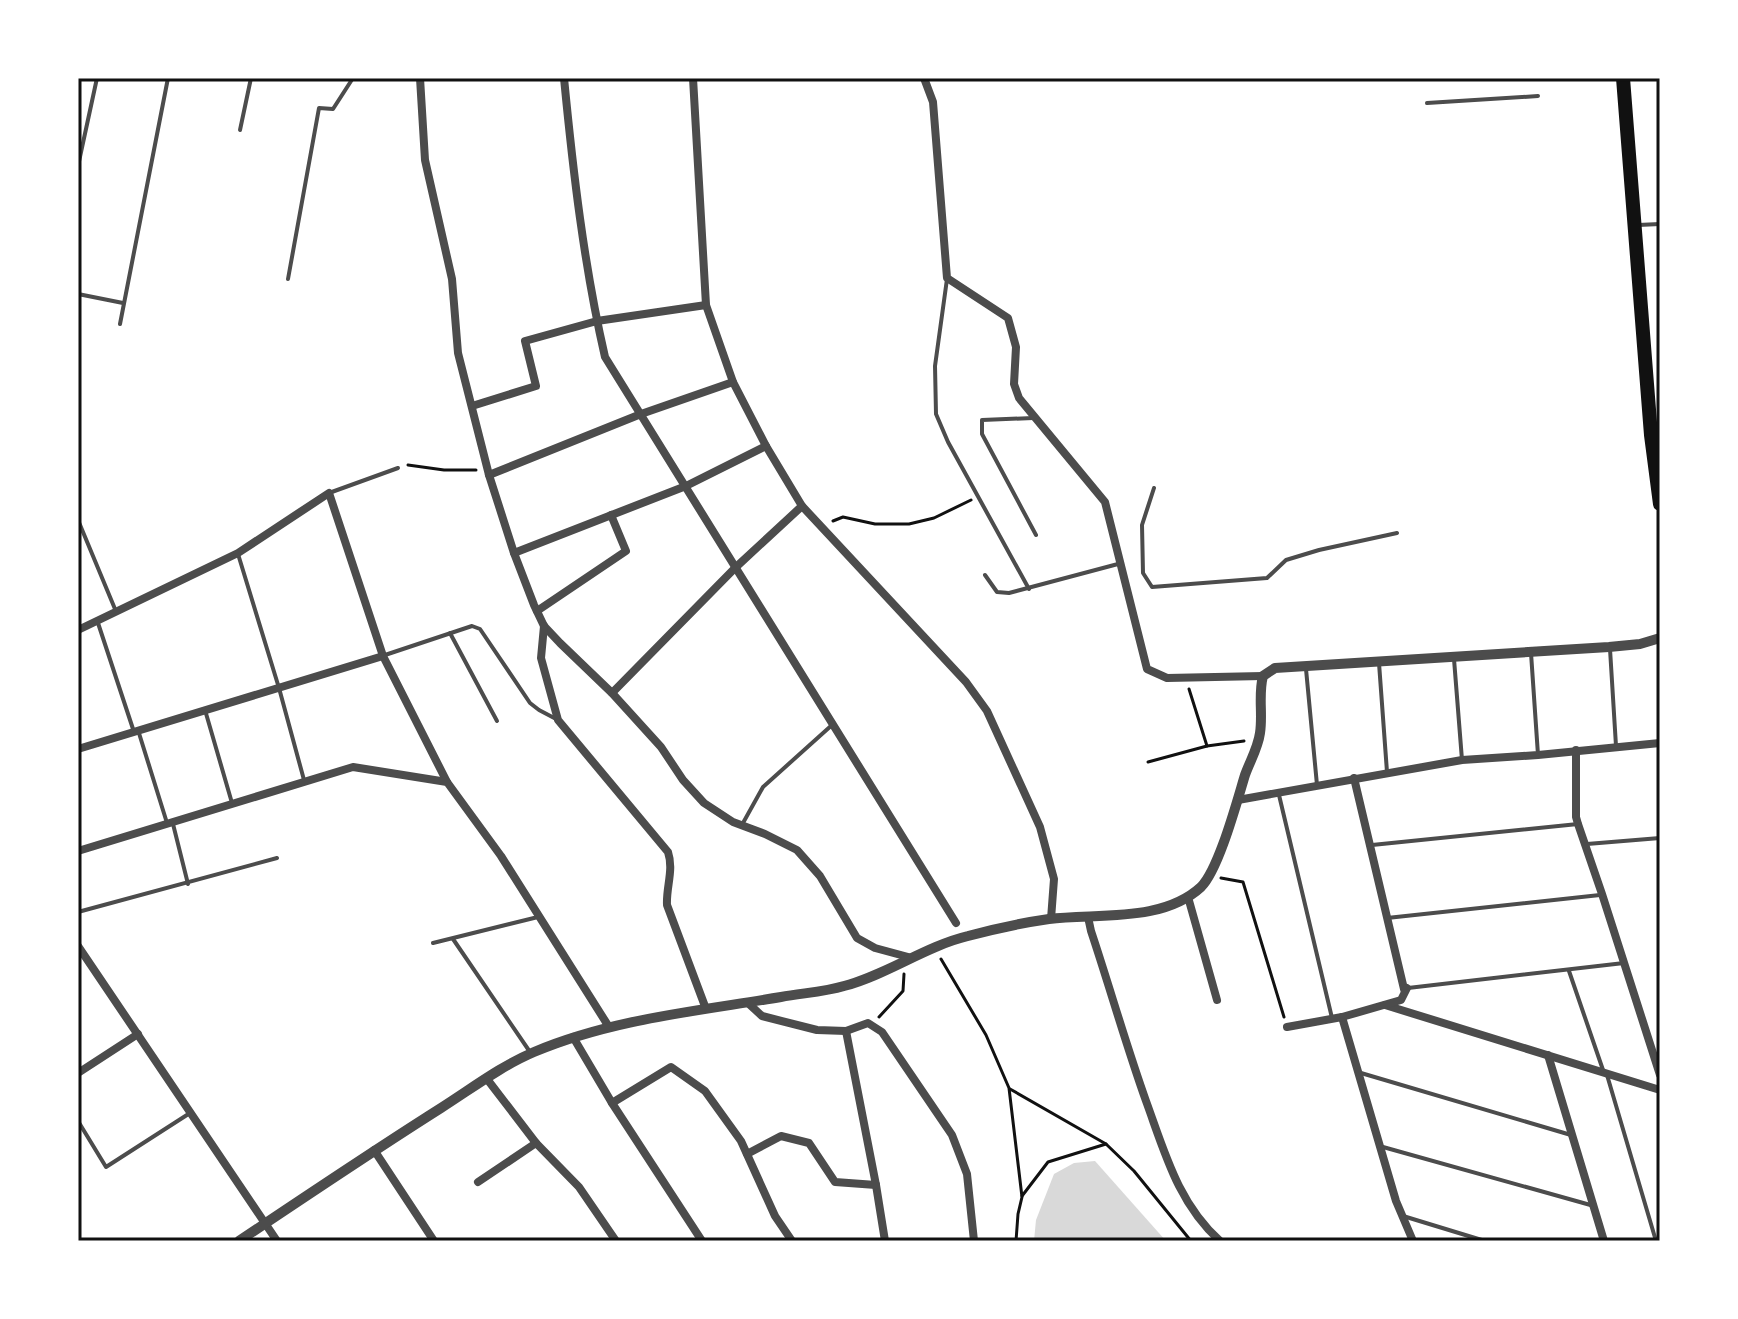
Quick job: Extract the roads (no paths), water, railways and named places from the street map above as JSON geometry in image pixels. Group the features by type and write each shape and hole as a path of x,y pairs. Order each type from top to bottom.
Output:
{"main road":[{"path":"1623,78 1660,504"}],"street":[{"path":"420,78 425,160 452,279 458,353 488,472 514,553 544,626 661,747 683,780 704,803 733,822 797,850 820,876 857,938 909,961"},
{"path":"564,78 571,150 605,357 956,923"},
{"path":"693,78 706,305 733,382 802,506 966,682 987,711 1040,827 1054,879 1051,919"},
{"path":"924,78 933,102 947,278 1008,318 1016,347 1014,384 1019,398 1105,502 1147,669 1167,678 1263,676"},
{"path":"472,406 536,386 525,341 597,321 706,305"},
{"path":"488,472 733,382"},
{"path":"514,553 686,486 766,446"},
{"path":"78,630 238,553 329,493 383,656 447,782 501,856 609,1027"},
{"path":"612,693 735,568 802,506"},
{"path":"537,611 626,551 611,515"},
{"path":"544,626 541,658 558,720 668,852 671,863 667,905 706,1009"},
{"path":"239,1241 487,1079 531,1054 573,1037 609,1027 845,986 963,937 1022,923 1155,910 1188,897 1209,876 1238,800 1258,742 1263,676 1275,668 1609,647 1640,644 1660,638"},
{"path":"78,749 383,656"},
{"path":"1238,800 1462,760 1660,743"},
{"path":"1576,750 1576,817 1660,1075"},
{"path":"78,851 353,767 447,782"},
{"path":"1287,1027 1337,1018 1401,1000 1406,989 1354,778"},
{"path":"1188,897 1217,1000"},
{"path":"1088,917 1123,1035 1174,1178 1188,1204 1220,1241"},
{"path":"78,946 277,1241"},
{"path":"748,1003 762,1016 817,1030 846,1031 868,1023 882,1032 952,1135 967,1174 974,1241"},
{"path":"1385,1005 1660,1090"},
{"path":"1337,1018 1358,1072 1396,1201 1413,1241"},
{"path":"846,1031 885,1241"},
{"path":"78,1073 138,1034"},
{"path":"573,1037 702,1241"},
{"path":"1548,1055 1604,1241"},
{"path":"612,1103 671,1067 705,1091 741,1141 775,1216 792,1241"},
{"path":"487,1079 536,1143 579,1187 616,1241"},
{"path":"747,1154 781,1136 795,1139 809,1143 835,1182 876,1185"},
{"path":"478,1182 536,1143"},
{"path":"374,1150 434,1241"}],"lane":[{"path":"78,166 97,78"},
{"path":"120,324 168,78"},
{"path":"240,130 251,78"},
{"path":"288,279 319,108 333,109 353,78"},
{"path":"1427,103 1538,96"},
{"path":"1635,225 1660,224"},
{"path":"947,278 935,366 936,414 948,442 1029,589"},
{"path":"78,294 123,303"},
{"path":"1035,418 982,420 982,434 1036,535"},
{"path":"329,493 398,468"},
{"path":"1154,488 1142,525 1143,573 1152,587 1267,578 1286,560 1397,533"},
{"path":"78,520 116,612"},
{"path":"238,553 305,782"},
{"path":"985,575 997,592 1009,593 1120,563"},
{"path":"97,620 170,822 188,884"},
{"path":"383,656 472,626 480,629 530,703 558,720"},
{"path":"450,633 497,721"},
{"path":"1609,647 1616,746"},
{"path":"1531,652 1538,755"},
{"path":"1453,657 1462,760"},
{"path":"1379,661 1387,772"},
{"path":"1306,666 1317,785"},
{"path":"205,710 232,803"},
{"path":"741,826 763,787 833,724"},
{"path":"1279,793 1337,1018"},
{"path":"1370,845 1578,824"},
{"path":"1584,844 1660,838"},
{"path":"78,912 277,858"},
{"path":"1387,918 1602,894"},
{"path":"433,943 540,917"},
{"path":"453,939 531,1054"},
{"path":"1406,989 1624,963"},
{"path":"1569,971 1605,1073 1656,1241"},
{"path":"1358,1072 1572,1135"},
{"path":"78,1121 106,1167 192,1112"},
{"path":"1380,1147 1594,1207"},
{"path":"1402,1216 1485,1241"}]}
